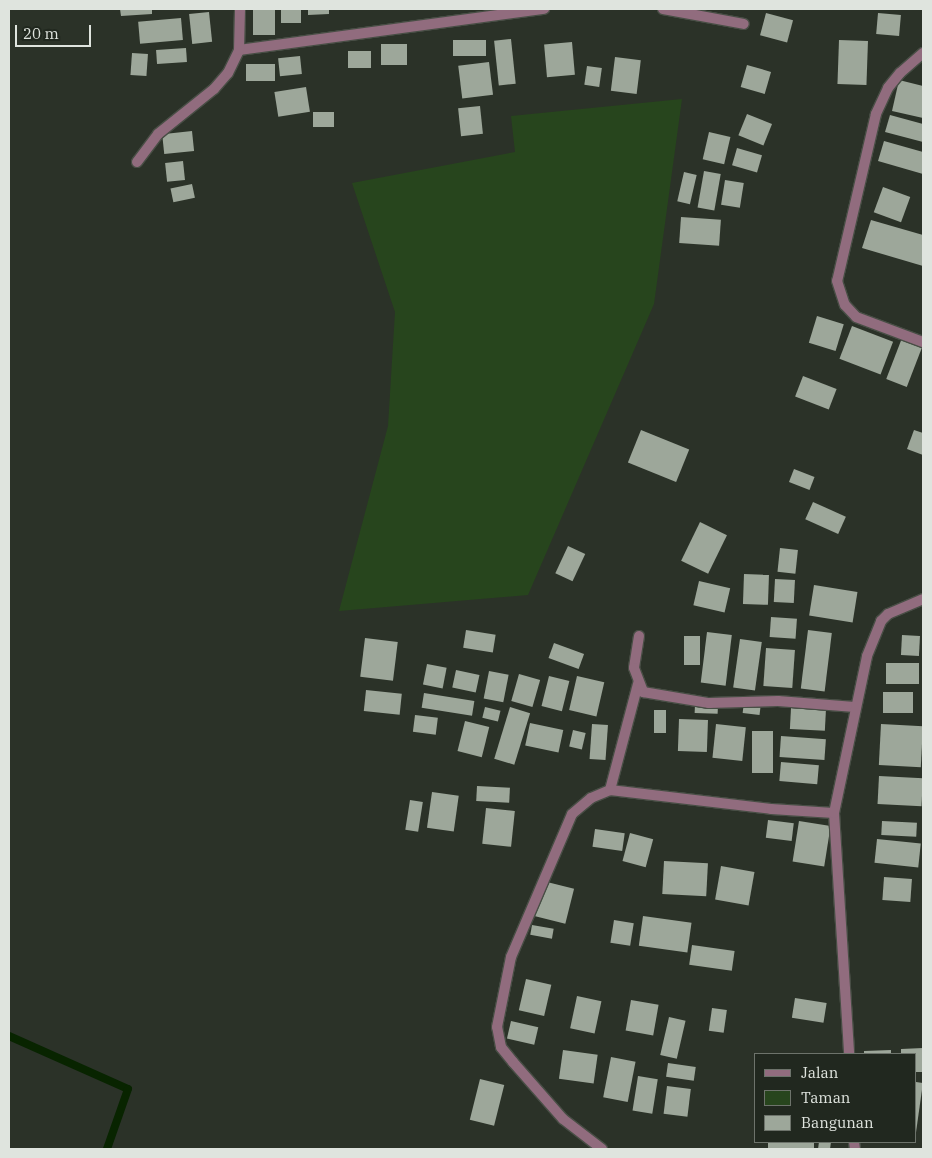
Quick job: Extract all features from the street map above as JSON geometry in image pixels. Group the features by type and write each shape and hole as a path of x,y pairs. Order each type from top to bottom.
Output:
{"street":[{"path":"137,162 176,117 214,89 228,73 238,50 240,9"},
{"path":"238,50 544,9"},
{"path":"663,9 744,24"},
{"path":"923,53 900,73 888,88 876,114 837,281 845,305 856,316 923,342"},
{"path":"849,1053 834,813 867,656 881,621 888,614 923,599"},
{"path":"639,636 634,668 638,684 643,692 709,703 778,701 855,708"},
{"path":"610,790 638,684"},
{"path":"602,1149 563,1119 513,1062 501,1047 497,1027 511,956 572,814 591,798 610,790 771,809 834,813"}],"green space":[{"path":"682,99 654,304 528,595 339,611 388,426 395,312 352,183 515,152 511,116"}],"building":[{"path":"120,9 152,9 152,14 121,16"},
{"path":"253,9 275,9 275,35 253,35"},
{"path":"281,9 301,9 301,23 281,23"},
{"path":"308,9 329,9 329,14 308,15"},
{"path":"209,12 212,42 192,44 189,14"},
{"path":"766,13 793,20 787,42 760,35"},
{"path":"878,13 901,15 899,36 876,34"},
{"path":"181,18 183,40 140,44 138,22"},
{"path":"511,39 516,84 499,86 494,41"},
{"path":"453,40 486,40 486,56 453,56"},
{"path":"839,40 868,41 866,85 837,84"},
{"path":"572,42 575,75 547,77 544,44"},
{"path":"381,44 407,44 407,65 381,65"},
{"path":"186,48 187,62 157,64 156,50"},
{"path":"348,51 371,51 371,68 348,68"},
{"path":"132,53 148,54 146,76 130,75"},
{"path":"300,56 302,74 280,76 278,58"},
{"path":"615,57 641,60 637,94 611,91"},
{"path":"489,62 493,95 462,99 458,66"},
{"path":"246,64 275,64 275,81 246,81"},
{"path":"747,65 771,72 765,94 741,87"},
{"path":"587,66 602,68 599,87 584,85"},
{"path":"899,80 923,86 923,118 892,111"},
{"path":"306,87 310,112 278,117 274,92"},
{"path":"480,106 483,134 461,136 458,108"},
{"path":"313,112 334,112 334,127 313,127"},
{"path":"747,114 772,124 763,145 738,135"},
{"path":"890,115 923,124 923,142 885,132"},
{"path":"192,131 194,151 164,154 162,134"},
{"path":"709,132 730,137 724,164 703,159"},
{"path":"884,141 923,152 923,174 878,161"},
{"path":"737,148 762,155 757,172 732,165"},
{"path":"183,161 185,180 167,182 165,163"},
{"path":"704,171 721,174 714,210 698,207"},
{"path":"684,172 697,175 690,204 677,201"},
{"path":"725,180 744,183 740,208 721,205"},
{"path":"192,184 195,198 173,202 170,189"},
{"path":"883,187 910,197 901,222 874,212"},
{"path":"681,217 721,220 719,246 679,243"},
{"path":"871,220 923,235 923,266 862,248"},
{"path":"817,316 844,324 836,351 809,343"},
{"path":"852,326 893,342 881,374 839,359"},
{"path":"902,338 923,346 907,387 886,379"},
{"path":"803,376 837,389 829,409 795,397"},
{"path":"641,430 689,449 676,482 628,462"},
{"path":"914,430 923,433 923,455 907,449"},
{"path":"794,469 815,477 810,490 789,482"},
{"path":"813,502 846,517 838,534 805,519"},
{"path":"700,522 727,535 708,574 681,561"},
{"path":"568,546 585,554 573,581 555,573"},
{"path":"780,548 798,550 795,574 777,572"},
{"path":"744,574 769,575 768,605 743,604"},
{"path":"775,579 795,580 794,603 774,602"},
{"path":"699,581 730,588 725,613 693,605"},
{"path":"814,585 857,592 853,623 809,616"},
{"path":"771,617 797,619 796,639 770,637"},
{"path":"466,630 496,635 493,652 463,648"},
{"path":"808,630 832,633 825,691 801,689"},
{"path":"707,632 732,635 726,686 701,683"},
{"path":"902,635 920,636 919,656 901,655"},
{"path":"684,636 700,636 700,665 684,665"},
{"path":"365,638 398,642 393,681 360,677"},
{"path":"740,639 762,642 755,691 733,688"},
{"path":"554,643 584,654 579,669 549,658"},
{"path":"766,648 795,650 792,688 763,686"},
{"path":"886,663 919,663 919,684 886,684"},
{"path":"427,664 447,668 443,688 423,685"},
{"path":"456,670 479,675 476,693 452,688"},
{"path":"489,671 509,675 503,702 484,698"},
{"path":"519,674 540,680 532,707 511,701"},
{"path":"549,676 569,681 562,711 542,706"},
{"path":"577,676 604,682 596,716 569,710"},
{"path":"366,690 402,694 400,715 364,711"},
{"path":"883,692 913,692 913,713 883,713"},
{"path":"424,693 474,701 472,716 422,708"},
{"path":"744,702 761,704 760,715 743,713"},
{"path":"695,703 718,704 718,714 695,713"},
{"path":"485,707 501,711 498,722 482,718"},
{"path":"510,707 530,713 514,765 494,759"},
{"path":"791,708 826,710 825,731 790,729"},
{"path":"654,710 666,710 666,733 654,733"},
{"path":"415,715 438,718 436,735 413,732"},
{"path":"679,719 708,720 707,752 678,751"},
{"path":"465,721 489,727 482,757 458,751"},
{"path":"530,723 563,730 558,753 525,745"},
{"path":"592,724 608,725 606,760 590,759"},
{"path":"716,724 746,727 742,761 712,758"},
{"path":"881,724 923,726 921,767 879,765"},
{"path":"573,730 586,733 582,749 569,747"},
{"path":"752,731 773,731 773,773 752,773"},
{"path":"781,736 826,739 824,760 780,757"},
{"path":"781,762 819,765 817,784 779,781"},
{"path":"879,776 923,778 921,806 878,804"},
{"path":"477,786 510,788 509,803 476,801"},
{"path":"432,792 459,796 454,831 427,828"},
{"path":"410,800 423,802 418,832 405,830"},
{"path":"486,808 515,811 511,847 482,844"},
{"path":"768,820 794,823 792,841 766,838"},
{"path":"799,821 831,826 824,867 793,861"},
{"path":"882,821 917,823 916,837 881,835"},
{"path":"595,829 625,833 622,851 592,847"},
{"path":"630,833 653,839 646,867 622,861"},
{"path":"877,839 921,844 918,867 874,863"},
{"path":"664,861 708,863 706,896 662,894"},
{"path":"721,866 754,872 749,905 715,899"},
{"path":"884,877 912,879 910,902 882,900"},
{"path":"543,881 574,889 565,924 534,916"},
{"path":"643,916 692,923 687,953 639,946"},
{"path":"614,920 634,923 630,946 610,943"},
{"path":"532,925 554,929 552,939 530,935"},
{"path":"692,945 735,951 732,971 689,965"},
{"path":"526,979 551,985 544,1016 519,1010"},
{"path":"577,996 601,1001 595,1033 570,1028"},
{"path":"795,998 827,1003 823,1023 792,1018"},
{"path":"631,1000 659,1005 653,1035 626,1031"},
{"path":"712,1008 727,1010 724,1033 709,1031"},
{"path":"669,1017 686,1021 677,1059 660,1055"},
{"path":"511,1021 538,1027 534,1045 507,1039"},
{"path":"923,1048 923,1072 917,1072 917,1053 901,1053 901,1049"},
{"path":"563,1050 598,1055 594,1084 559,1079"},
{"path":"891,1050 891,1053 864,1053 864,1051"},
{"path":"611,1057 636,1062 628,1102 603,1097"},
{"path":"668,1063 696,1067 694,1081 666,1077"},
{"path":"638,1076 658,1079 652,1114 633,1111"},
{"path":"480,1079 504,1085 494,1126 470,1120"},
{"path":"917,1082 923,1083 917,1125"},
{"path":"667,1086 691,1089 687,1117 664,1114"},
{"path":"768,1143 814,1143 814,1149 768,1149"},
{"path":"819,1143 831,1143 830,1149 818,1149"}],"waterway":[{"path":"9,1036 128,1089 107,1149"}]}
